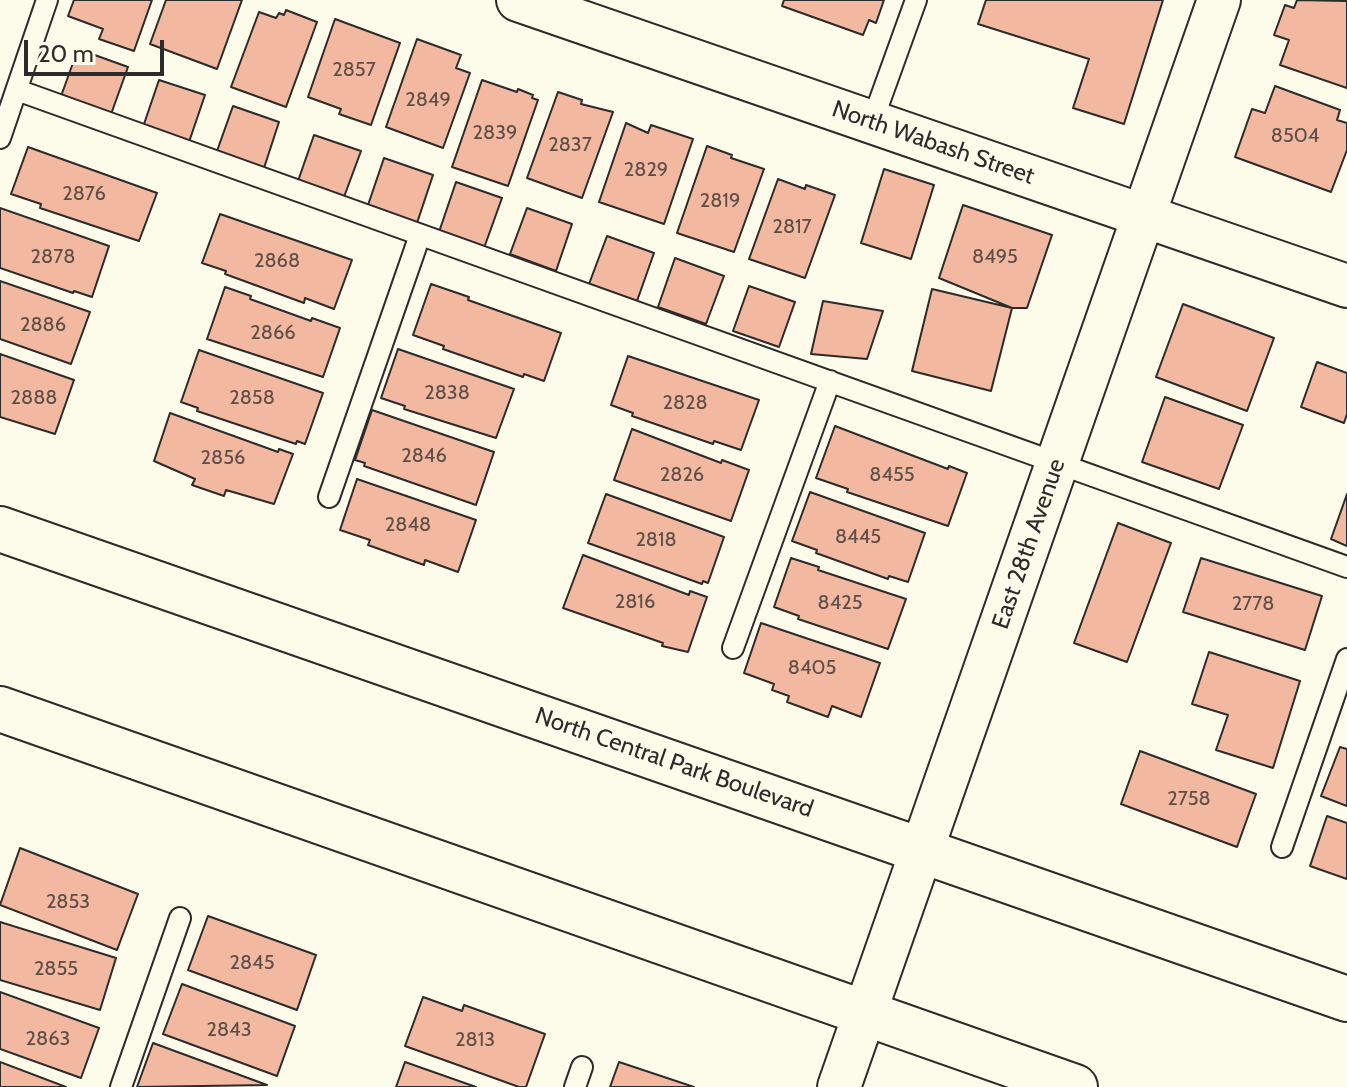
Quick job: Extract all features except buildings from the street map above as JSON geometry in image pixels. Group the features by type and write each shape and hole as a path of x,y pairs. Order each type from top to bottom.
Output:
{"main road":[{"name":"North Central Park Boulevard","path":"0,529 1347,999"},
{"path":"0,709 1075,1087"}],"street":[{"name":"North Wabash Street","path":"518,0 1347,286"},
{"name":"East 28th Avenue","path":"839,1087 1219,0"}],"lane":[{"path":"0,138 47,0"},
{"path":"872,122 916,0"},
{"path":"17,90 1347,567"},
{"path":"329,497 420,235"},
{"path":"733,648 830,381"},
{"path":"1282,847 1347,659"},
{"path":"121,1087 180,918"},
{"path":"575,1087 582,1067"}]}
